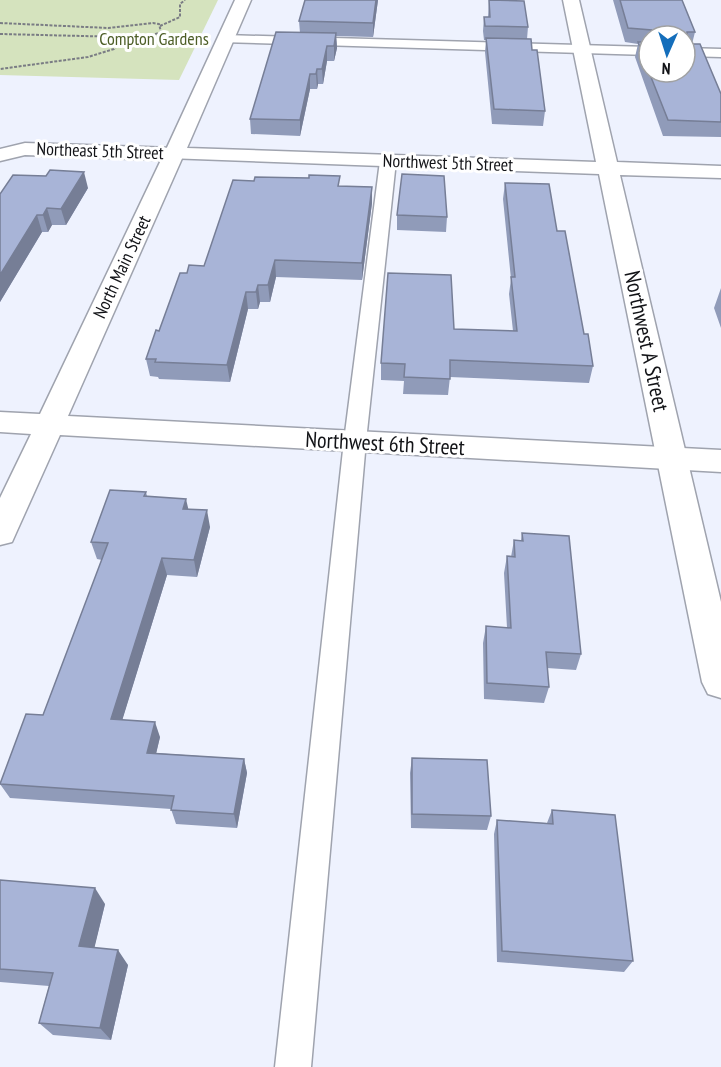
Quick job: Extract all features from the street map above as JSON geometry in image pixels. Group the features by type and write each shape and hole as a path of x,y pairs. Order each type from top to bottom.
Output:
{"street":[{"name":"North Main Street","path":"0,532 243,0"},
{"name":"Northwest A Street","path":"571,0 721,682"},
{"name":"Northeast 5th Street","path":"0,155 26,149 174,154"},
{"name":"Northwest 5th Street","path":"174,154 721,172"},
{"name":"Northwest 6th Street","path":"0,422 721,461"}],"lane":[{"path":"225,39 637,51"},
{"path":"697,52 721,53"},
{"path":"293,1067 355,441 388,161"}],"path":[{"path":"0,23 108,28 153,23 160,26 180,16 180,4 185,0"},
{"path":"0,34 150,36 161,32 160,26"},
{"path":"0,69 88,57 114,50 125,37"}],"green space":[{"name":"Compton Gardens","path":"0,0 218,0 179,80 0,75"}],"building":[{"path":"305,0 376,0 373,23 299,21"},
{"path":"489,0 524,1 528,27 485,26 484,17 490,17"},
{"path":"620,0 682,0 692,24 637,24 637,29 628,28"},
{"path":"276,32 336,33 334,46 327,46 322,69 317,69 316,74 310,74 300,120 250,119"},
{"path":"486,38 531,39 532,50 537,50 545,111 494,109"},
{"path":"697,44 700,44 721,94 721,122 668,120 654,84 697,84"},
{"path":"50,170 84,172 61,209 47,208 43,215 37,215 0,275 0,194 13,175 46,176"},
{"path":"402,174 444,176 447,217 397,215"},
{"path":"309,175 340,176 338,186 372,187 362,263 275,260 268,285 258,285 256,292 246,292 227,365 155,362 156,359 146,359 180,273 187,273 189,265 204,266 233,180 254,181 255,177 309,178"},
{"path":"505,183 549,184 557,231 565,231 584,334 588,334 593,366 450,360 450,379 404,377 405,364 381,363 388,273 451,275 454,329 517,331 511,277 515,277"},
{"path":"110,490 146,492 144,496 186,499 183,509 207,510 194,560 162,558 111,719 155,722 147,753 244,759 234,814 171,810 174,796 0,784 26,714 43,715 108,543 91,542"},
{"path":"522,533 569,536 581,654 546,652 549,687 487,683 486,626 511,628 507,556 515,557 514,540 523,541"},
{"path":"412,758 487,760 491,816 412,814"},
{"path":"552,810 615,815 633,961 502,951 497,820 553,824"},
{"path":"0,880 95,888 79,946 118,950 100,1028 39,1023 53,973 0,969"}]}
